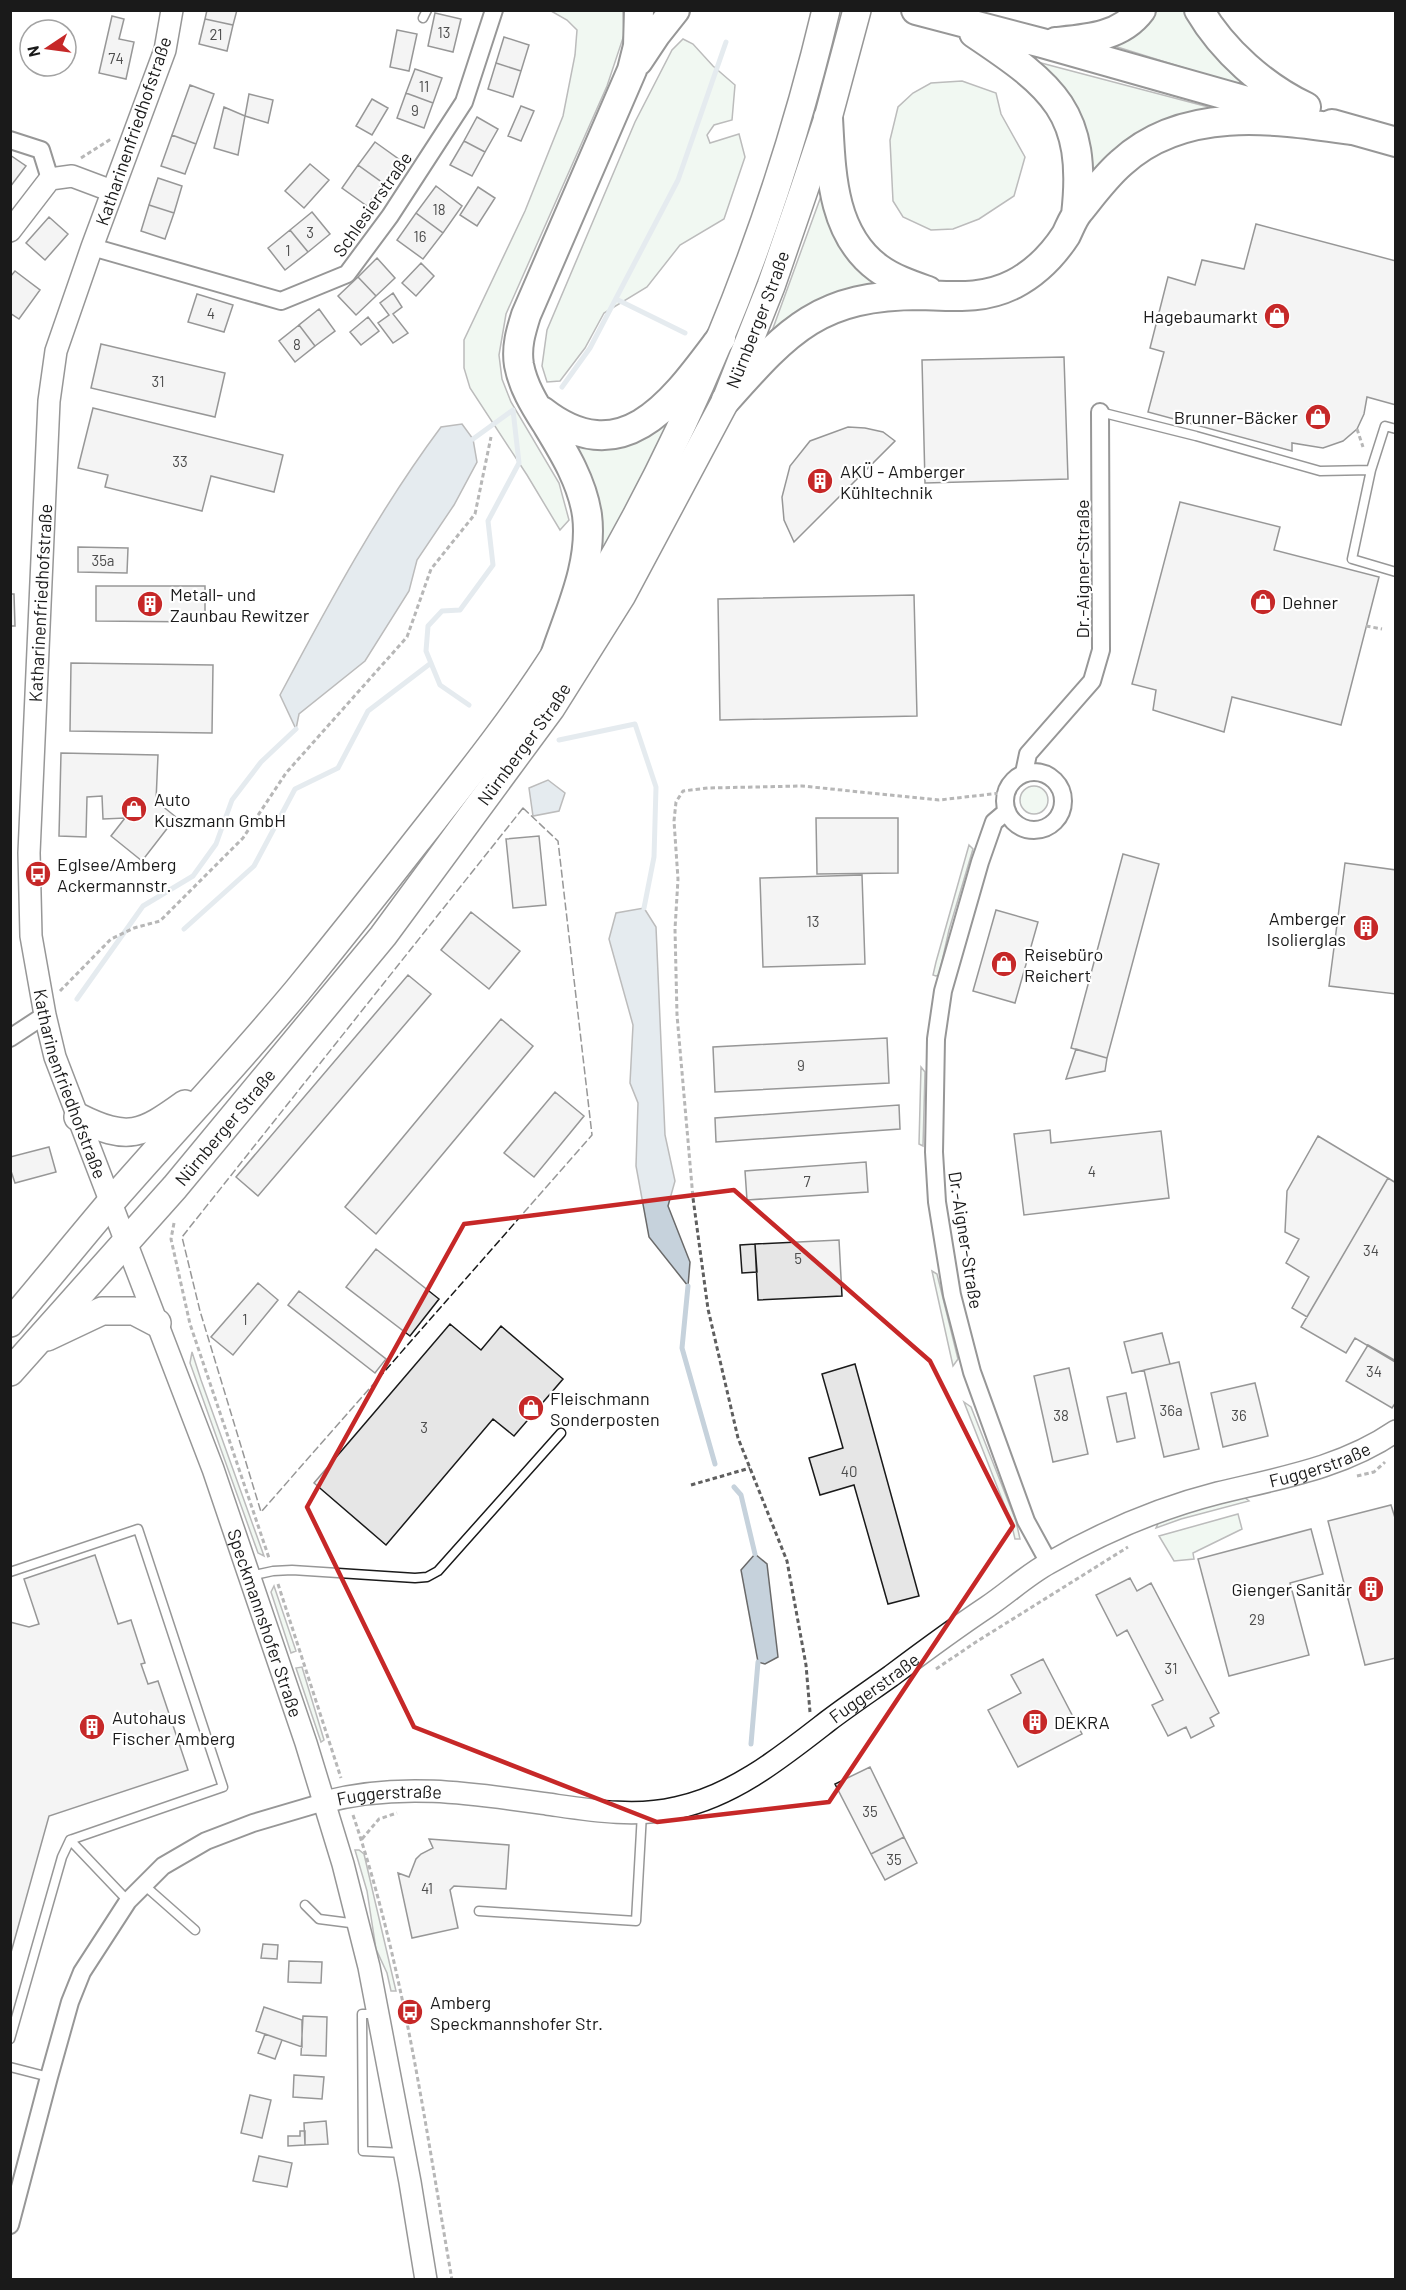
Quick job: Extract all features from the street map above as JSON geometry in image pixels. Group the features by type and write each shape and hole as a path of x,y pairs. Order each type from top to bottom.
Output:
{"highway":[{"path":"556,653 585,564 588,538 587,514 580,487 569,463 524,384 518,363 519,341 526,315 632,70 638,46 639,10"},
{"path":"632,70 675,10"},
{"path":"1042,43 1081,39 1118,30 1134,20 1141,10"},
{"path":"1199,10 1209,28 1229,51 1248,67 1300,105 1351,130"},
{"path":"921,12 1042,43 1395,142"},
{"path":"956,20 1034,75 1062,108 1076,146 1079,168 1076,214"},
{"path":"828,118 832,183 836,203 846,228 861,251 878,267 898,279 939,296"},
{"path":"726,400 773,347 815,317 839,306 875,297 968,297 991,293 1014,284 1032,273 1051,256 1076,214 1121,163 1141,148 1178,131 1228,120 1250,118 1283,120 1351,130"},
{"path":"535,406 567,428 586,435 602,437 618,434 657,413 671,400 721,338"}],"main road":[{"name":"Nürnberger Straße","path":"10,1323 111,1203 298,990 432,822 556,653 611,561 654,482 721,338 772,199 803,98 826,10"},
{"name":"Nürnberger Straße","path":"10,1372 175,1186 383,936 551,708 622,595 726,400 771,286 828,118 857,10"},
{"path":"78,1117 100,1128 127,1133 141,1131 156,1125 234,1063"},
{"path":"36,1343 102,1311 134,1311 157,1323"}],"street":[{"name":"Katharinenfriedhofstraße","path":"126,1242 55,1057 31,936 29,853 49,401 56,351 112,190 165,50 172,10"},
{"name":"Schlesierstraße","path":"92,247 281,301 347,274 390,216 464,102 494,10"},
{"path":"10,140 41,150 50,179"},
{"path":"10,231 50,179 72,176 112,190"},
{"name":"Dr.-Aigner-Straße","path":"1006,793 1011,783 1024,773 1028,754 1092,681 1101,650 1100,412"},
{"path":"1006,793 1007,812 1015,823 1031,830 1049,826 1062,811 1063,794 1056,780 1041,772 1024,773"},
{"name":"Dr.-Aigner-Straße","path":"1007,812 994,822 980,862 943,991 936,1039 934,1152 937,1202 952,1295 972,1372 1026,1521 1049,1563"},
{"path":"10,1038 45,1015"},
{"name":"Speckmannshofer Straße","path":"126,1242 213,1469 344,1864 378,2014 405,2153 426,2280"},
{"name":"Fuggerstraße","path":"324,1802 384,1790 422,1789 463,1792 599,1812 642,1812 676,1809 710,1798 736,1786 811,1735 965,1620 1049,1563 1125,1523 1217,1493 1257,1485 1338,1461 1363,1451 1395,1431"},
{"path":"10,2225 70,2002 82,1972 128,1901 163,1866 206,1841 253,1823 324,1802"}],"lane":[{"path":"1100,412 1320,471 1371,470"},
{"path":"1395,429 1385,426 1371,470 1352,560 1395,572"},
{"path":"250,1576 273,1571 427,1577 438,1571 561,1433"},
{"path":"10,1572 138,1529 223,1787 70,1840 62,1857 10,2039"},
{"path":"479,1911 636,1922 642,1812"},
{"path":"70,1840 128,1901"},
{"path":"143,1884 195,1930"},
{"path":"305,1905 318,1919 359,1924"},
{"path":"378,2014 363,2014 364,2154 405,2153"},
{"path":"10,2067 49,2077"}],"path":[{"path":"80,160 139,120"},
{"path":"59,993 111,939 134,928 160,921 243,838 286,773 406,637 431,569 475,514 491,437"},
{"path":"1366,626 1382,629"},
{"path":"811,1735 806,1665 787,1560 738,1438 708,1309 693,1198 677,1015 676,802 683,791 708,788 802,786 939,800 1006,793"},
{"path":"57,984 60,1000"},
{"path":"175,1219 171,1239 190,1324 362,1839 391,1944 408,2013 452,2280"},
{"path":"691,1485 750,1468"}],"highlighted area":[{"path":"734,1190 930,1361 1013,1526 829,1802 657,1822 414,1727 307,1507 464,1224"}],"green space":[{"path":"551,11 623,11 624,35 607,86 506,314 499,355 502,379 511,402 559,483 569,520 560,530 470,388 464,368 464,340 525,211 563,116 575,55 577,30 567,20"},
{"path":"1157,11 1189,11 1242,72 1239,85 1114,46 1148,23"},
{"path":"683,39 693,44 735,85 732,120 714,125 707,135 710,143 739,134 745,157 724,219 680,245 647,287 604,313 585,348 560,381 547,382 542,366 547,330 635,122 672,50"},
{"path":"1026,59 1216,109 1092,180"},
{"path":"962,81 996,93 1001,114 1025,157 1014,196 979,219 953,229 931,230 903,217 893,201 890,140 898,107 913,93 931,83"},
{"path":"824,188 887,283 790,318 772,331"},
{"path":"665,425 669,427 599,562 571,440 620,444 641,439"},
{"path":"1034,786 1044,790 1048,800 1044,810 1034,814 1024,810 1020,800 1024,790"},
{"path":"969,845 973,849 949,930 939,975 936,976 933,975 936,962"},
{"path":"921,1067 925,1072 923,1146 919,1144"},
{"path":"932,1271 937,1274 958,1359 953,1366"},
{"path":"192,1352 264,1556 258,1553 190,1363"},
{"path":"964,1402 971,1407 1016,1521 1020,1539 1015,1539 1011,1522"},
{"path":"1244,1497 1249,1501 1156,1528 1159,1521 1194,1508"},
{"path":"1238,1514 1242,1529 1193,1553 1194,1559 1174,1561 1159,1536"},
{"path":"274,1586 296,1651 291,1653 271,1592"},
{"path":"302,1667 324,1740 321,1742 296,1668"},
{"path":"355,1850 364,1854 396,1991 391,1991 387,1973 376,1949 367,1891"}],"shaded area":[{"path":"462,424 473,439 477,462 454,505 417,560 409,591 365,661 299,714 296,729 280,695 317,626 376,524 418,459 441,427"},
{"path":"548,780 565,793 559,811 533,816 529,788"},
{"path":"644,908 656,927 665,1135 675,1181 668,1206 690,1262 688,1286 649,1237 636,1166 638,1103 630,1083 633,1025 609,939 616,913"},
{"path":"755,1554 767,1564 778,1657 765,1664 758,1662 741,1570"}],"building":[{"path":"207,10 237,10 233,25 205,19"},
{"path":"435,13 461,19 453,52 428,46"},
{"path":"112,16 124,19 119,39 134,42 126,79 99,73"},
{"path":"205,19 233,25 227,51 199,44"},
{"path":"397,30 417,34 409,71 390,67"},
{"path":"504,37 529,45 521,71 496,63"},
{"path":"496,63 521,71 513,97 488,89"},
{"path":"415,69 442,78 433,103 406,93"},
{"path":"190,85 214,94 196,144 172,135"},
{"path":"406,93 433,103 424,128 397,118"},
{"path":"249,94 273,100 268,123 245,116"},
{"path":"372,99 388,108 372,135 356,126"},
{"path":"521,106 534,111 521,141 508,136"},
{"path":"224,107 245,116 238,155 214,148"},
{"path":"477,117 498,129 485,152 464,141"},
{"path":"172,135 196,144 185,174 161,166"},
{"path":"464,141 485,152 472,176 450,165"},
{"path":"375,142 400,160 383,183 358,165"},
{"path":"10,155 26,166 10,187"},
{"path":"310,164 329,180 304,208 285,191"},
{"path":"358,165 383,183 367,206 342,188"},
{"path":"158,178 182,186 174,213 149,205"},
{"path":"436,186 462,206 443,233 416,213"},
{"path":"478,187 495,198 477,226 460,215"},
{"path":"149,205 174,213 165,239 141,231"},
{"path":"312,212 330,234 308,252 290,230"},
{"path":"416,213 443,233 423,259 397,240"},
{"path":"49,217 68,234 45,260 26,243"},
{"name":"Hagebaumarkt","path":"1256,224 1396,261 1396,405 1367,397 1364,414 1357,429 1343,441 1323,448 1292,443 1292,451 1148,412 1164,352 1150,348 1168,277 1195,285 1202,260 1244,269"},
{"path":"290,230 308,252 285,270 268,248"},
{"path":"377,258 395,278 376,296 358,277"},
{"path":"421,263 434,276 416,296 402,283"},
{"path":"15,271 40,290 19,319 10,313 10,277"},
{"path":"358,277 376,296 356,315 338,296"},
{"path":"393,293 402,307 393,314 408,333 393,343 378,323 389,315 380,303"},
{"path":"197,294 233,305 224,332 188,322"},
{"path":"319,309 335,331 315,346 299,325"},
{"path":"368,317 379,331 361,345 350,332"},
{"path":"299,325 315,346 295,362 279,341"},
{"path":"101,344 225,373 215,417 91,388"},
{"path":"1064,357 1068,479 925,483 922,360"},
{"path":"93,408 283,455 274,492 211,476 202,511 105,487 108,475 78,468"},
{"name":"AKÜ - Amberger Kühltechnik","path":"848,427 883,432 895,441 794,542 784,520 782,497 790,466 810,441"},
{"name":"Dehner","path":"1180,502 1280,527 1274,550 1379,577 1341,725 1232,697 1224,732 1153,710 1156,690 1132,684"},
{"path":"78,547 128,548 127,573 78,572"},
{"name":"Metall- und Zaunbau Rewitzer","path":"96,586 205,586 205,622 96,621"},
{"path":"10,594 14,594 15,626 10,626"},
{"path":"914,595 917,716 720,720 718,599"},
{"path":"71,663 213,665 212,733 70,731"},
{"name":"Auto Kuszmann GmbH","path":"61,753 158,755 156,801 176,817 142,861 111,836 125,818 103,819 102,796 87,797 86,837 59,836"},
{"path":"816,818 898,818 898,873 817,874"},
{"path":"539,836 546,905 513,908 506,839"},
{"path":"1123,854 1159,864 1107,1058 1071,1048"},
{"name":"Amberger Isolierglas","path":"1345,863 1396,870 1396,994 1329,986"},
{"path":"862,875 865,964 763,967 760,878"},
{"path":"996,910 1038,922 1015,1003 973,991"},
{"path":"471,912 520,951 489,989 441,950"},
{"path":"408,975 431,994 258,1196 236,1177"},
{"path":"501,1019 533,1046 376,1234 345,1207"},
{"path":"887,1038 889,1083 715,1092 713,1047"},
{"path":"1076,1049 1107,1058 1105,1071 1066,1079"},
{"path":"555,1092 584,1116 534,1177 504,1153"},
{"path":"899,1105 900,1129 716,1142 715,1118"},
{"path":"1050,1130 1051,1143 1161,1131 1169,1198 1024,1215 1014,1134"},
{"path":"1318,1136 1388,1178 1307,1317 1292,1308 1309,1277 1286,1263 1299,1239 1285,1232 1287,1191"},
{"path":"49,1147 56,1172 15,1183 10,1168 10,1157"},
{"path":"866,1162 868,1192 747,1200 745,1171"},
{"path":"1388,1178 1396,1183 1395,1362 1355,1338 1346,1353 1301,1327"},
{"path":"839,1240 842,1296 758,1300 755,1244"},
{"path":"755,1244 757,1272 742,1273 740,1245"},
{"path":"376,1249 439,1299 410,1336 346,1287"},
{"path":"258,1283 278,1300 233,1355 211,1337"},
{"path":"299,1291 386,1359 375,1373 288,1305"},
{"path":"450,1324 481,1350 501,1326 563,1379 514,1436 493,1419 386,1545 314,1483"},
{"path":"1162,1333 1170,1364 1132,1373 1124,1342"},
{"path":"1368,1345 1396,1361 1396,1402 1392,1408 1346,1381"},
{"path":"1179,1362 1199,1449 1164,1457 1144,1370"},
{"path":"855,1364 919,1596 888,1604 854,1485 820,1495 809,1458 843,1448 822,1374"},
{"path":"1069,1368 1088,1454 1053,1462 1034,1376"},
{"path":"1255,1383 1268,1436 1223,1447 1211,1393"},
{"path":"1126,1393 1135,1438 1117,1442 1107,1397"},
{"name":"Gienger Sanitär","path":"1391,1505 1396,1521 1396,1658 1365,1665 1328,1521"},
{"path":"1311,1529 1323,1574 1290,1583 1309,1655 1229,1676 1198,1559"},
{"name":"Autohaus Fischer Amberg","path":"95,1555 118,1624 131,1620 145,1663 141,1664 148,1684 158,1681 188,1770 49,1816 10,1956 10,1622 29,1627 39,1624 24,1579"},
{"path":"1130,1578 1137,1591 1151,1583 1219,1713 1210,1718 1214,1726 1191,1738 1186,1727 1168,1736 1152,1705 1163,1700 1127,1630 1117,1636 1096,1595"},
{"name":"DEKRA","path":"1043,1659 1082,1734 1018,1767 988,1710 1021,1693 1011,1675"},
{"path":"870,1767 904,1837 871,1854 835,1784"},
{"path":"904,1837 917,1863 885,1880 871,1854"},
{"path":"429,1839 509,1845 506,1889 454,1886 450,1890 458,1928 412,1938 398,1873 409,1877 416,1859 433,1848"},
{"path":"263,1944 278,1945 277,1959 261,1958"},
{"path":"289,1961 322,1962 321,1983 288,1982"},
{"path":"264,2007 302,2020 302,2047 256,2031"},
{"path":"303,2016 327,2017 326,2056 301,2055"},
{"path":"265,2034 282,2040 275,2059 258,2053"},
{"path":"294,2075 324,2077 322,2099 293,2097"},
{"path":"250,2095 271,2100 262,2138 241,2133"},
{"path":"326,2121 328,2144 305,2145 304,2123"},
{"path":"300,2131 305,2131 305,2145 288,2146 288,2136 300,2136"},
{"path":"259,2156 292,2163 287,2187 253,2181"}],"waterway":[{"path":"562,387 590,348 678,180 726,42"},
{"path":"616,299 685,333"},
{"path":"469,705 440,685 426,651 428,626 442,611 460,610 493,565 488,521 519,463 513,410 473,439"},
{"path":"184,929 254,866 295,789 338,768 368,711 431,663"},
{"path":"559,740 635,724 656,787 654,857 644,908"},
{"path":"77,999 143,906 193,876 216,844 232,800 261,762 296,729"},
{"path":"688,1286 682,1348 715,1464"},
{"path":"734,1487 741,1495 755,1554"},
{"path":"751,1744 758,1662"}],"fence":[{"path":"523,808 558,841 592,1135 261,1512 200,1311 182,1237 523,808"}],"place":[{"name":"Hagebaumarkt","path":"1277,316"},
{"name":"Brunner-Bäcker","path":"1318,417"},
{"name":"AKÜ - Amberger Kühltechnik","path":"820,481"},
{"name":"Dehner","path":"1263,602"},
{"name":"Metall- und Zaunbau Rewitzer","path":"150,604"},
{"name":"Auto Kuszmann GmbH","path":"134,809"},
{"name":"Eglsee/Amberg Ackermannstr.","path":"38,874"},
{"name":"Amberger Isolierglas","path":"1366,928"},
{"name":"Reisebüro Reichert","path":"1004,964"},
{"name":"Fleischmann Sonderposten","path":"531,1408"},
{"name":"Gienger Sanitär","path":"1371,1589"},
{"name":"DEKRA","path":"1035,1722"},
{"name":"Autohaus Fischer Amberg","path":"92,1727"},
{"name":"Amberg Speckmannshofer Str.","path":"410,2012"}]}
